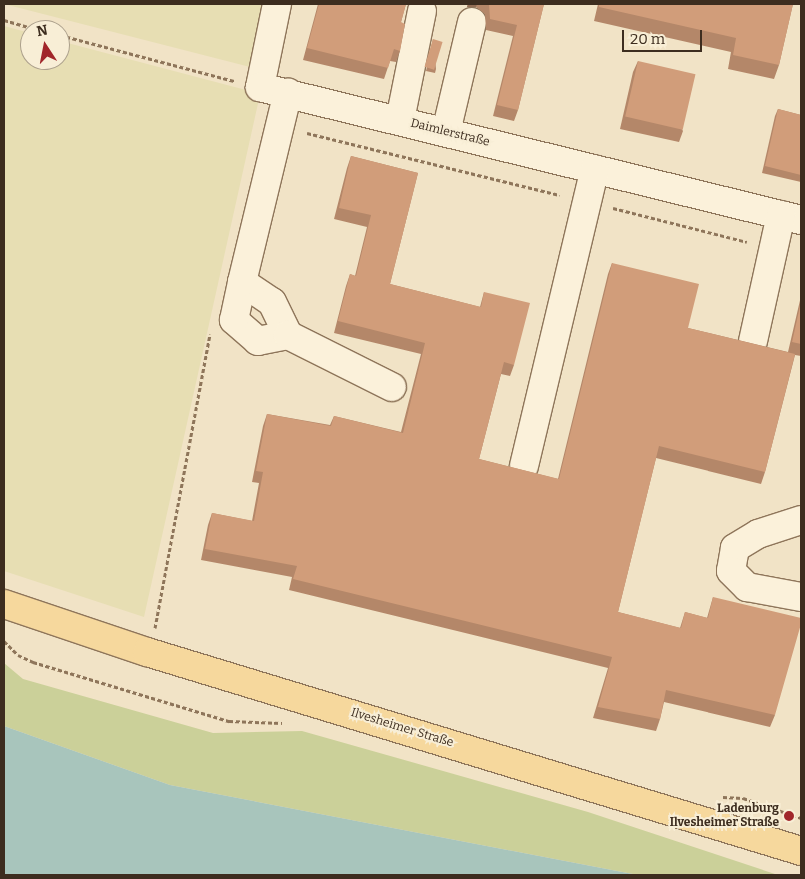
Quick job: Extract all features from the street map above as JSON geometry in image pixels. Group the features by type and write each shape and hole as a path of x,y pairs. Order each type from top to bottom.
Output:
{"main road":[{"name":"Ilvesheimer Straße","path":"4,604 147,652 801,851"}],"street":[{"path":"260,87 277,4"},
{"path":"400,120 422,11"},
{"path":"446,132 472,22"},
{"name":"Daimlerstraße","path":"260,87 288,92 791,217"},
{"path":"288,92 234,320 258,341 288,335"},
{"path":"524,466 595,168"},
{"path":"753,341 774,248 791,217"},
{"path":"242,282 272,302 288,335 392,387"},
{"path":"801,520 758,534 735,548 731,571 746,587 801,597"}],"path":[{"path":"4,20 20,24"},
{"path":"70,38 260,87"},
{"path":"280,126 774,248"},
{"path":"147,652 154,639 211,332 234,320"}],"shaded area":[{"path":"4,4 266,4 254,68"},
{"path":"4,26 20,30 20,70 70,70 70,44 246,90 259,99 144,617 4,571"}],"green space":[{"path":"4,663 23,679 213,733 302,731 588,812 778,875 638,875 170,785 4,726"}],"water":[{"path":"4,726 170,785 638,875 4,875"}],"building":[{"path":"319,4 406,4 401,22 405,24 400,51 394,49 388,68 307,48"},
{"path":"489,4 544,4 518,110 497,105 517,25 490,19"},
{"path":"599,4 793,4 779,65 733,55 736,38 599,7"},
{"path":"433,39 443,42 434,70 425,67"},
{"path":"638,61 695,74 683,130 625,117"},
{"path":"778,109 801,115 801,175 765,166"},
{"path":"351,156 418,173 390,284 481,307 484,292 530,303 514,365 504,362 479,459 559,479 612,263 699,284 688,328 795,354 765,472 659,446 618,612 681,628 685,612 708,618 713,597 801,618 801,624 775,715 666,690 660,719 598,707 612,657 293,579 297,566 205,549 212,513 254,521 263,472 256,471 267,414 331,426 334,416 403,433 425,343 338,321 350,274 356,276 371,215 339,208"},
{"path":"801,302 801,344 792,342"}],"place":[{"name":"Ladenburg Ilvesheimer Straße","path":"789,816"}]}
